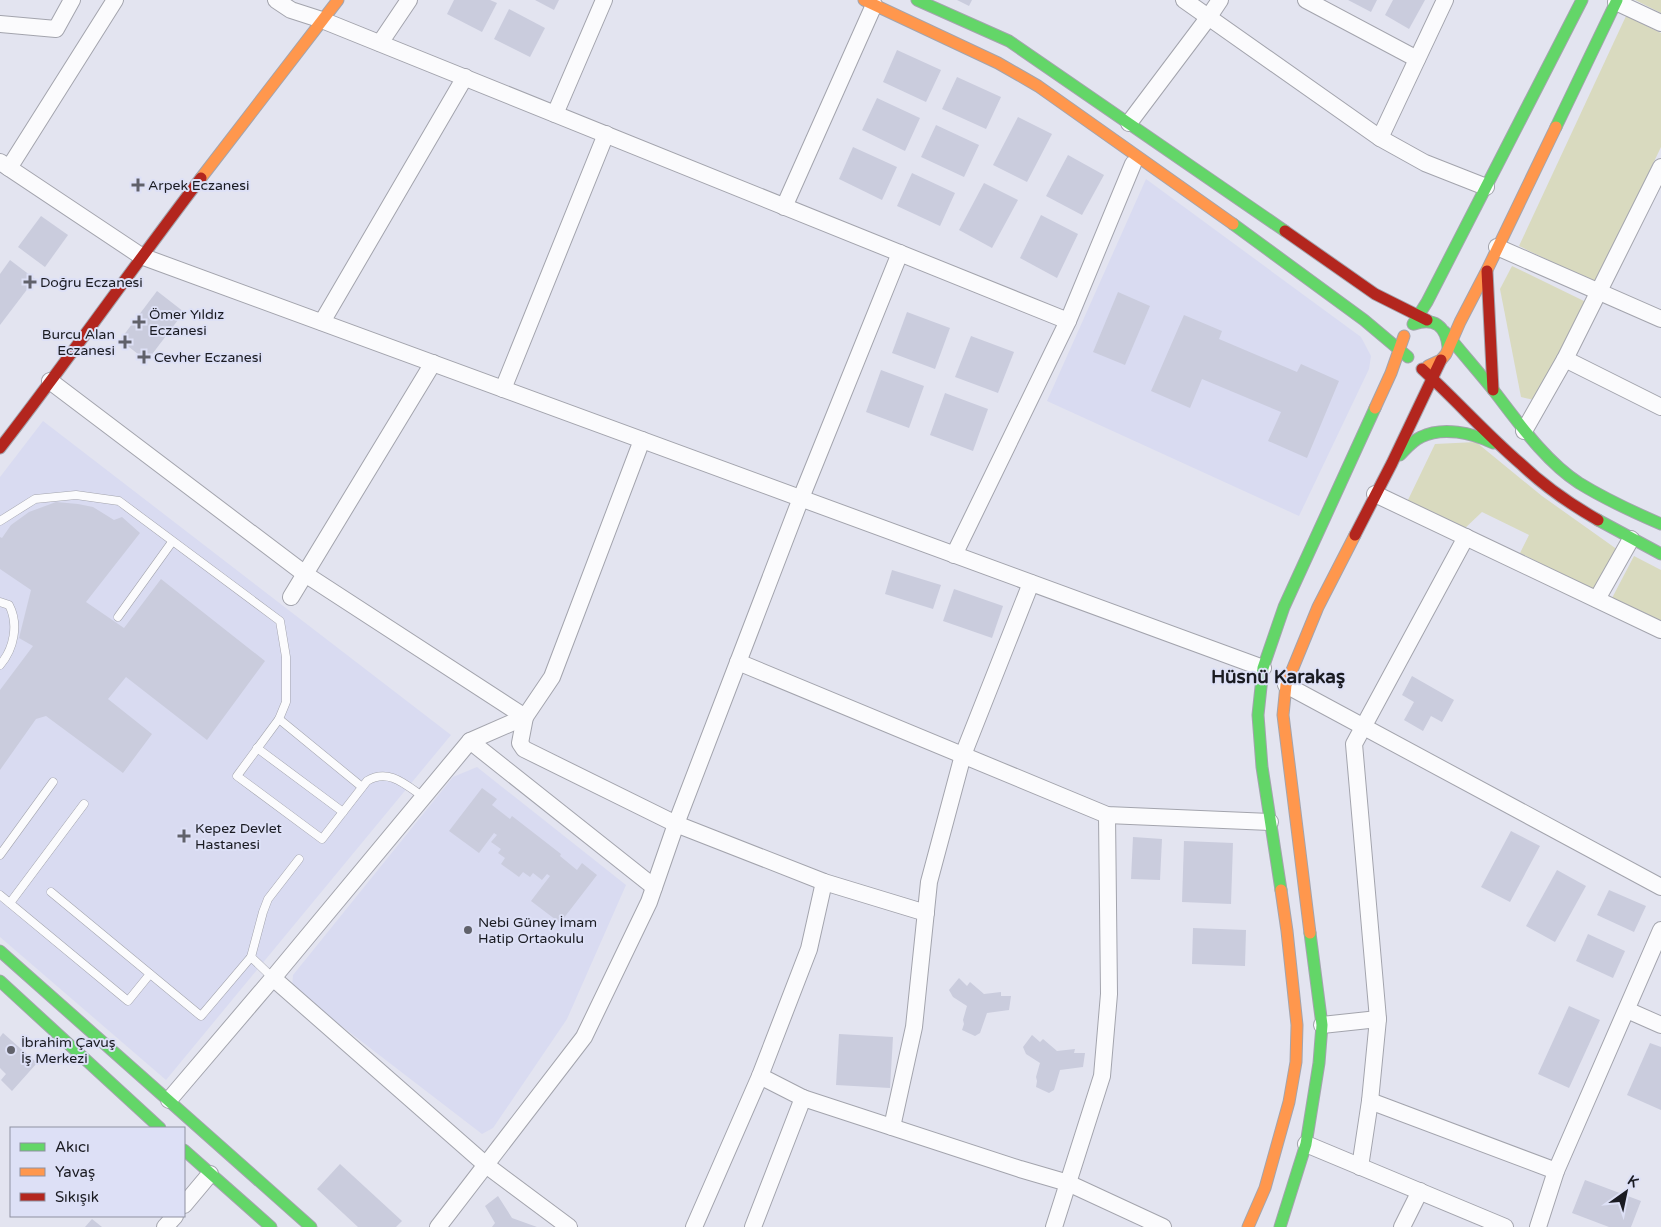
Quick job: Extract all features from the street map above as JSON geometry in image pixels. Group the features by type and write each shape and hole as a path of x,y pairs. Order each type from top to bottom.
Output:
{"main road":[{"path":"0,448 141,256 338,0"},
{"path":"917,0 1009,41 1129,122 1375,294 1419,320 1441,326 1448,339 1493,390 1524,431 1549,457 1578,482 1632,512 1661,524"},
{"path":"1407,357 1404,336 1419,320 1582,0"},
{"path":"1280,1227 1306,1144 1319,1063 1322,1025 1283,716 1286,685 1318,607 1392,463 1441,360 1446,354 1448,339 1487,270 1616,1"},
{"path":"869,2 998,63 1038,86 1246,233 1364,320 1432,378 1534,476 1565,500 1631,539 1661,554"},
{"path":"1487,270 1493,390"},
{"path":"1407,357 1428,366 1441,360"},
{"path":"1248,1227 1265,1188 1281,1135 1296,1062 1297,1025 1287,931 1262,767 1258,715 1263,668 1284,607 1391,373 1407,357"},
{"path":"1392,463 1421,437 1440,433 1464,433 1480,436 1502,447"},
{"path":"0,950 311,1227"},
{"path":"0,981 159,1127"},
{"path":"185,1151 271,1227"}],"street":[{"path":"0,24 56,29 72,0"},
{"path":"115,0 4,165 141,256 1263,668"},
{"path":"276,0 291,10 322,20 465,77 1068,321"},
{"path":"380,43 409,0"},
{"path":"555,114 604,0"},
{"path":"1184,0 1380,138 1425,163 1486,187"},
{"path":"1129,122 1220,0"},
{"path":"1306,0 1417,60"},
{"path":"1380,138 1445,0"},
{"path":"1616,1 1661,23"},
{"path":"784,207 869,2"},
{"path":"322,322 465,77"},
{"path":"502,389 606,134"},
{"path":"954,555 1068,321 1133,164"},
{"path":"1524,431 1566,359 1661,167"},
{"path":"1497,248 1661,318"},
{"path":"438,1227 584,1037 649,902 676,824 801,498 900,254"},
{"path":"1566,359 1661,407"},
{"path":"291,597 433,363"},
{"path":"50,381 306,574 525,717"},
{"path":"642,440 552,677 525,717 520,743 524,749 676,824 824,882 926,913"},
{"path":"1375,494 1661,630"},
{"path":"1360,1167 1370,1101 1378,1019 1354,744 1466,537"},
{"path":"1597,599 1631,539"},
{"path":"892,1127 914,1027 929,882 963,755 1031,583"},
{"path":"738,662 1107,814 1270,822"},
{"path":"1286,685 1661,887"},
{"path":"169,1100 470,741 525,717"},
{"path":"470,741 654,887"},
{"path":"1054,1227 1102,1076 1109,994 1107,814"},
{"path":"694,1227 760,1076 809,949 824,882"},
{"path":"1538,1227 1556,1172 1661,930"},
{"path":"273,978 486,1165 569,1227"},
{"path":"1627,1010 1661,1025"},
{"path":"1322,1025 1378,1019"},
{"path":"760,1076 803,1098 1068,1183 1163,1227"},
{"path":"752,1227 803,1098"},
{"path":"1370,1101 1556,1172"},
{"path":"1306,1144 1505,1227"},
{"path":"185,1204 210,1174"},
{"path":"1402,1227 1420,1191"},
{"path":"165,1227 174,1217"}],"lane":[{"path":"0,521 35,500 76,495 119,501 280,622 286,657 286,702 279,719 237,776 322,839 362,787 373,778 387,776 400,780 422,796"},
{"path":"118,617 172,542"},
{"path":"0,602 9,605 14,614 14,630 12,645 0,665"},
{"path":"279,719 362,787"},
{"path":"257,748 343,812"},
{"path":"0,855 53,782"},
{"path":"10,903 84,804"},
{"path":"51,892 201,1016 251,957 268,899 299,859"},
{"path":"0,895 128,1001 150,974"},
{"path":"251,957 273,978"}],"shaded area":[{"path":"1146,179 1361,337 1371,356 1369,369 1299,516 1047,401"},
{"name":"Kepez Devlet Hastanesi","path":"43,421 451,735 166,1080 0,937 0,477"},
{"name":"Nebi Güney İmam Hatip Ortaokulu","path":"477,767 626,885 567,1019 493,1128 482,1134 292,988 293,975 453,777"}],"green space":[{"path":"1635,0 1661,0 1661,13"},
{"path":"1626,16 1661,33 1661,147 1596,283 1519,246"},
{"path":"1512,266 1586,302 1534,400 1521,397 1500,289"},
{"path":"1476,442 1542,496 1618,550 1594,591 1520,553 1529,535 1482,512 1462,531 1407,502 1435,444"},
{"path":"1634,556 1661,570 1661,624 1611,600"}],"building":[{"path":"454,0 490,0 497,3 482,32 447,14"},
{"path":"535,0 559,0 554,10"},
{"path":"957,0 972,0 969,6"},
{"path":"1348,0 1377,0 1371,12"},
{"path":"1393,0 1425,0 1409,29 1385,15"},
{"path":"509,9 545,28 530,57 494,39"},
{"path":"897,50 941,70 926,102 883,82"},
{"path":"957,77 1001,97 986,129 942,109"},
{"path":"877,98 920,118 905,151 862,130"},
{"path":"1018,117 1052,134 1027,182 993,165"},
{"path":"936,125 979,145 964,177 921,157"},
{"path":"853,147 897,167 882,200 839,179"},
{"path":"1068,155 1104,175 1082,215 1046,196"},
{"path":"912,173 955,193 940,226 897,206"},
{"path":"984,183 1018,200 992,248 959,230"},
{"path":"1041,215 1078,234 1057,278 1020,258"},
{"path":"41,216 68,235 45,267 18,247"},
{"path":"10,260 35,279 0,325 0,274"},
{"path":"157,291 184,312 147,361 120,340"},
{"path":"1118,292 1150,306 1125,365 1093,352"},
{"path":"907,312 950,328 935,369 892,353"},
{"path":"1184,315 1222,331 1219,339 1297,372 1301,364 1339,381 1307,458 1268,441 1281,412 1202,379 1190,408 1151,391"},
{"path":"971,336 1014,352 998,393 955,377"},
{"path":"881,370 924,386 909,428 866,412"},
{"path":"945,393 988,409 973,451 930,435"},
{"path":"56,502 93,507 114,520 122,517 140,533 86,602 124,628 161,579 265,661 207,740 126,677 108,699 152,734 123,773 46,716 36,719 0,770 0,690 33,646 19,638 31,590 0,569 0,537 2,538 11,525 29,512"},
{"path":"892,570 941,585 933,609 885,594"},
{"path":"954,589 1003,606 992,638 943,621"},
{"path":"1412,676 1454,700 1442,722 1431,716 1423,731 1404,720 1414,702 1402,695"},
{"path":"482,788 497,799 492,805 510,819 512,816 561,854 560,856 577,870 582,863 597,875 560,923 531,901 550,876 547,874 542,880 533,873 530,877 523,872 519,877 501,864 505,858 498,853 501,849 491,842 497,835 494,833 479,853 449,831"},
{"path":"1511,831 1540,846 1510,902 1481,887"},
{"path":"1133,837 1162,839 1160,880 1131,879"},
{"path":"1184,841 1233,843 1231,904 1182,902"},
{"path":"1557,870 1586,886 1555,942 1526,926"},
{"path":"1609,890 1646,906 1634,932 1597,915"},
{"path":"1193,928 1246,930 1245,966 1192,964"},
{"path":"1588,934 1625,951 1613,978 1576,961"},
{"path":"959,978 967,986 970,982 984,994 1001,992 1001,996 1011,996 1009,1010 987,1013 980,1033 975,1036 962,1030 967,1006 953,997 949,990"},
{"path":"1569,1006 1600,1020 1569,1088 1538,1074"},
{"name":"İbrahim Çavuş İş Merkezi","path":"3,1033 37,1063 12,1091 1,1080 6,1074 0,1068 0,1037"},
{"path":"839,1034 893,1037 890,1088 836,1085"},
{"path":"1032,1035 1040,1042 1043,1039 1057,1051 1075,1049 1074,1053 1085,1053 1083,1067 1060,1070 1054,1090 1049,1093 1036,1087 1036,1077 1040,1063 1026,1054 1023,1047"},
{"path":"1650,1043 1661,1047 1661,1110 1627,1095"},
{"path":"340,1164 402,1221 396,1227 358,1227 317,1189"},
{"path":"1585,1180 1641,1201 1631,1227 1609,1227 1572,1213"},
{"path":"498,1196 512,1218 537,1227 492,1227 495,1223 485,1206"},
{"path":"92,1219 102,1227 85,1227"}],"traffic: fast":[{"path":"917,0 1009,41 1285,231"},
{"path":"1413,324 1427,302 1582,0"},
{"path":"1556,127 1617,0"},
{"path":"1233,224 1364,320 1408,357"},
{"path":"1414,324 1427,322 1438,325 1445,334 1448,347"},
{"path":"1445,332 1522,428 1555,464 1589,489 1661,524"},
{"path":"1281,890 1262,767 1258,715 1263,668 1284,607 1375,408"},
{"path":"1400,455 1418,439 1439,432 1448,431 1467,434 1493,443"},
{"path":"1598,520 1661,554"},
{"path":"1280,1227 1306,1144 1319,1063 1322,1025 1310,933"},
{"path":"0,951 311,1227"},
{"path":"0,981 159,1127"},
{"path":"185,1151 271,1227"}],"traffic: slow":[{"path":"201,178 338,0"},
{"path":"864,0 998,63 1038,86 1233,224"},
{"path":"1428,366 1441,360 1446,354 1556,127"},
{"path":"1375,408 1391,373 1404,336"},
{"path":"1310,933 1283,715 1286,685 1318,607 1355,535"},
{"path":"1248,1227 1265,1188 1289,1102 1296,1062 1297,1025 1281,890"}],"traffic: jam":[{"path":"0,448 201,178"},
{"path":"1285,231 1375,294 1427,320"},
{"path":"1487,271 1493,390"},
{"path":"1355,535 1441,360"},
{"path":"1422,369 1539,480 1577,508 1598,520"}],"place":[{"name":"Arpek Eczanesi","path":"138,185"},
{"name":"Doğru Eczanesi","path":"30,282"},
{"name":"Ömer Yıldız Eczanesi","path":"139,322"},
{"name":"Burcu Alan Eczanesi","path":"125,342"},
{"name":"Cevher Eczanesi","path":"144,357"},
{"name":"Kepez Devlet Hastanesi","path":"184,836"},
{"name":"Nebi Güney İmam Hatip Ortaokulu","path":"468,930"},
{"name":"İbrahim Çavuş İş Merkezi","path":"11,1050"}],"district":[{"name":"Hüsnü Karakaş","path":"1278,677"}]}
